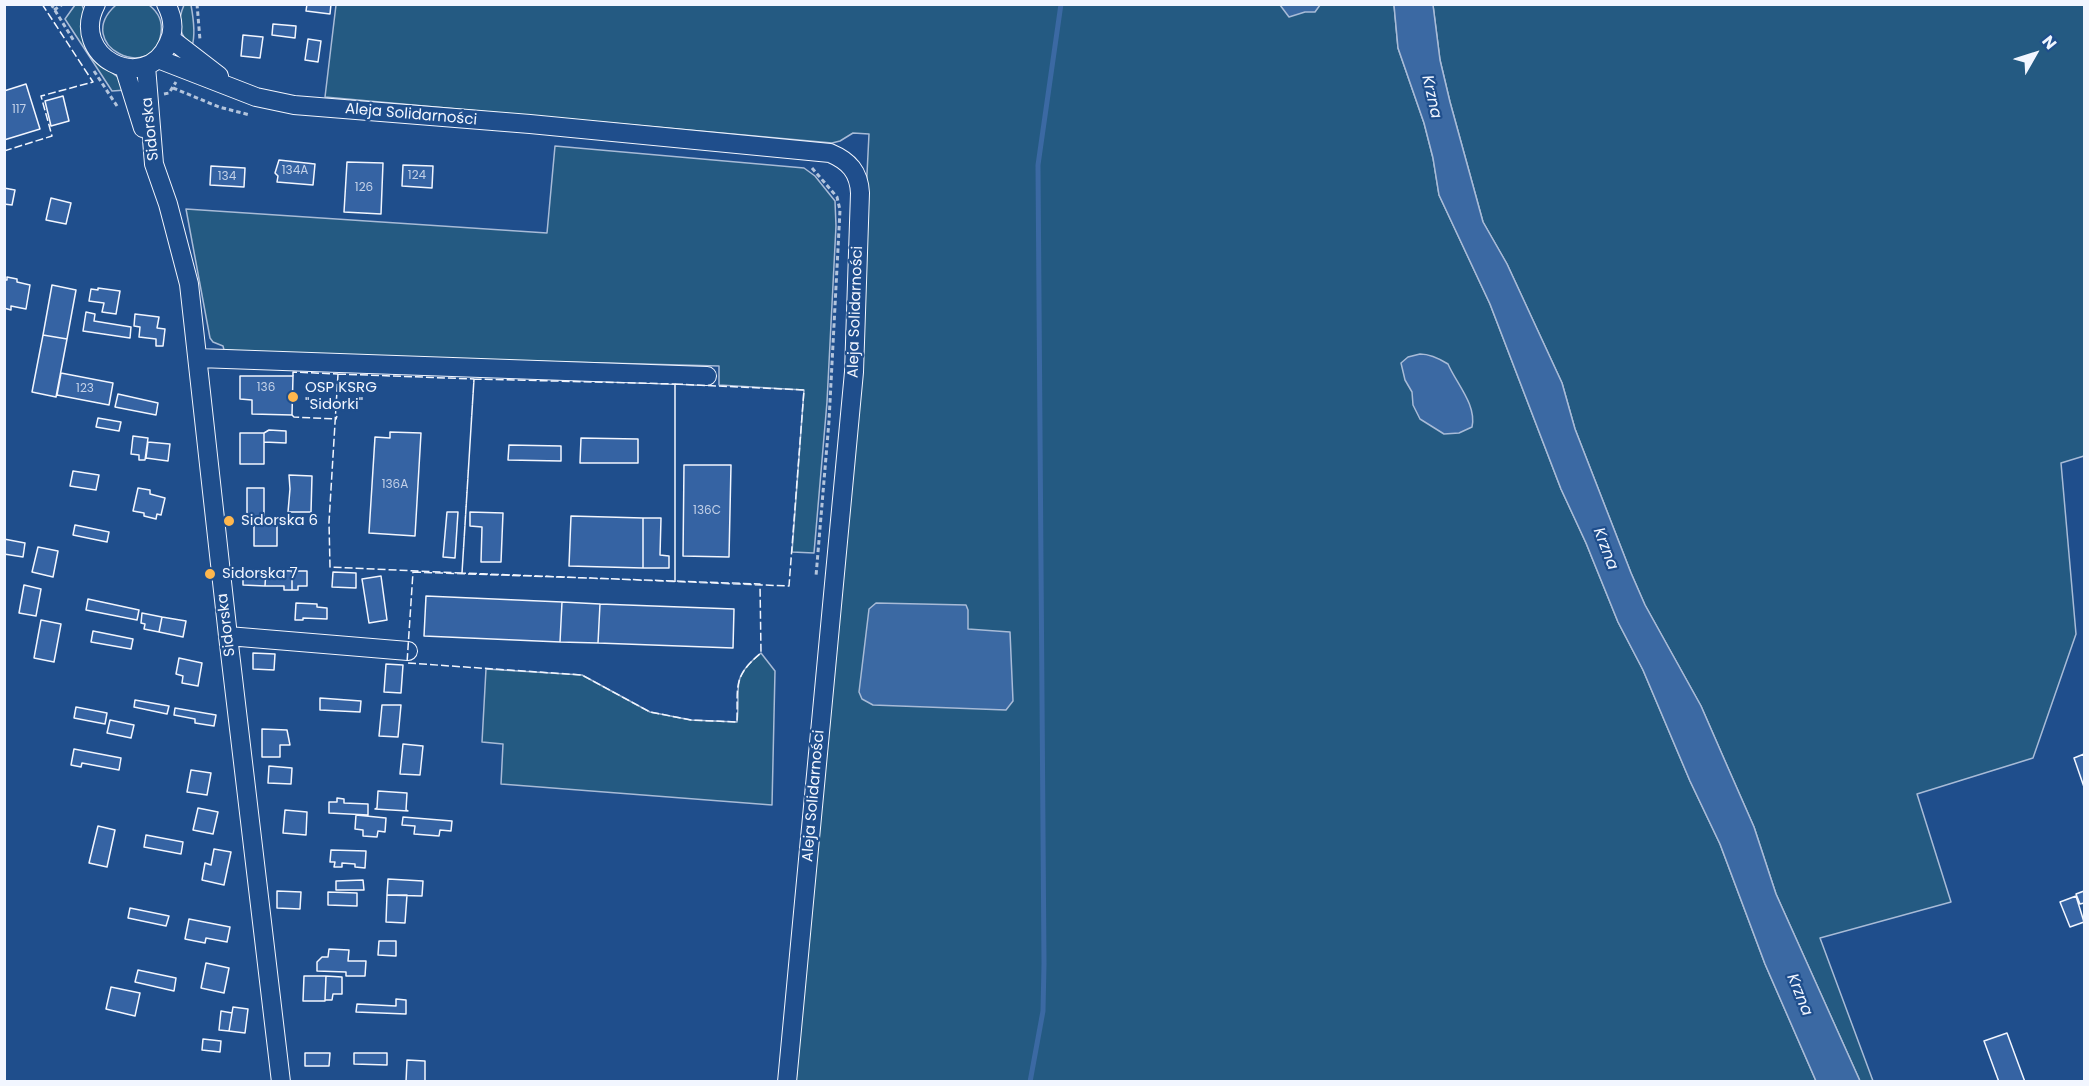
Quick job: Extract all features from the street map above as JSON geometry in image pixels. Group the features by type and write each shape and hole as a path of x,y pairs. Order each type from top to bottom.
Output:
{"street":[{"path":"92,7 90,33 98,52 115,65 130,68 152,62 166,50 171,39 170,6"},
{"path":"171,39 235,88"},
{"path":"152,62 235,88"},
{"name":"Sidorska","path":"152,62 154,164 168,204 189,284 281,1082"},
{"path":"124,67 154,164"},
{"name":"Aleja Solidarności","path":"235,88 256,97 294,105 519,123 830,153 840,157 856,172 860,193 854,372 787,1082"},
{"path":"198,358 707,376"},
{"path":"228,636 408,651"}],"path":[{"path":"54,10 63,4"},
{"path":"197,4 200,42"},
{"path":"161,94 169,93 177,81"},
{"path":"173,88 219,107 256,116"},
{"path":"803,165 812,168 824,181 837,197 840,210 829,421 816,579"}],"shaded area":[{"path":"75,5 82,5 107,69 119,78 126,90 112,91 65,19"},
{"path":"116,5 149,5 157,14 161,33 155,48 145,56 132,58 119,54 109,45 103,34 105,20"},
{"path":"184,5 191,5 194,31 192,46 187,42 180,27"},
{"path":"336,5 1394,5 1398,48 1424,123 1439,195 1490,304 1561,489 1618,622 1643,670 1690,781 1720,844 1765,964 1816,1081 796,1081 860,313 869,134 853,133 832,143 325,97"},
{"path":"1433,5 2084,5 2084,456 2061,463 2076,634 2033,758 1917,794 1951,902 1820,938 1873,1081 1860,1081 1776,894 1754,827 1701,706 1645,605 1631,573 1575,429 1562,383 1507,264 1483,222 1440,60"},
{"path":"555,146 804,168 815,176 835,201 836,226 827,402 814,553 792,552 804,390 719,385 719,366 297,355 224,350 223,346 213,342 210,338 186,209 547,233"},
{"path":"761,653 775,671 772,805 501,784 503,744 482,742 486,669 582,675 650,712 691,720 737,722 740,677"}],"water":[{"path":"1320,4 1315,12 1305,12 1289,17 1280,5"},
{"name":"Krzna","path":"1394,5 1433,5 1440,60 1483,222 1507,264 1562,383 1575,429 1631,573 1645,605 1701,706 1754,827 1776,894 1860,1081 1816,1081 1765,964 1720,844 1690,781 1643,670 1618,622 1561,489 1490,304 1439,195 1424,123 1398,48"},
{"path":"1420,354 1435,357 1448,364 1469,402 1473,419 1472,427 1459,433 1444,434 1420,419 1413,405 1412,392 1405,380 1401,363 1408,357"},
{"path":"876,603 966,605 968,629 1010,632 1013,701 1006,710 873,705 862,699 859,692 869,609"}],"building":[{"path":"307,4 331,4 330,14 306,11"},
{"path":"273,24 296,26 295,38 272,35"},
{"path":"243,35 263,37 260,58 241,56"},
{"path":"308,39 321,41 318,62 305,60"},
{"path":"26,84 40,129 4,140 4,91"},
{"path":"63,96 69,121 51,126 45,101"},
{"path":"279,160 315,164 313,185 277,182 278,176 275,173"},
{"path":"347,162 383,163 381,214 344,212"},
{"path":"403,165 433,166 432,188 402,186"},
{"path":"211,166 245,168 244,187 210,185"},
{"path":"4,188 15,190 12,205 4,204"},
{"path":"51,198 71,203 66,224 46,220"},
{"path":"7,277 30,285 26,309 11,306 11,310 4,308 4,280 7,280"},
{"path":"52,285 76,290 67,339 43,335"},
{"path":"98,288 120,291 116,314 102,312 104,303 89,301 91,289 98,290"},
{"path":"86,312 95,314 94,321 131,327 130,338 83,331"},
{"path":"135,314 159,317 157,328 165,329 163,346 156,346 156,339 139,337 140,327 134,326"},
{"path":"43,335 67,339 56,397 32,392"},
{"path":"61,373 113,383 109,405 57,395"},
{"path":"240,376 293,376 292,415 252,414 252,400 240,399"},
{"path":"118,394 158,403 156,415 115,407"},
{"path":"98,418 121,422 119,431 96,427"},
{"path":"269,430 286,431 286,443 264,442 264,433"},
{"path":"390,432 421,433 415,536 369,533 375,437 390,438"},
{"path":"240,433 264,433 264,464 240,464"},
{"path":"133,436 148,438 145,460 139,460 139,455 131,454"},
{"path":"581,438 638,439 638,463 580,463"},
{"path":"148,442 170,444 168,461 146,458"},
{"path":"509,445 561,446 561,461 508,460"},
{"path":"684,465 731,465 729,557 683,556"},
{"path":"73,471 99,475 96,490 70,486"},
{"path":"289,475 312,476 311,512 288,512"},
{"path":"138,488 150,490 150,494 165,498 161,515 157,514 156,519 133,511"},
{"path":"247,488 264,488 264,519 247,519"},
{"path":"447,512 458,512 455,558 443,557"},
{"path":"470,512 503,513 501,562 481,562 482,527 470,526"},
{"path":"571,516 643,518 643,568 569,566"},
{"path":"643,518 661,518 660,555 669,556 669,568 643,568"},
{"path":"254,523 277,523 277,546 254,546"},
{"path":"75,525 109,532 107,542 73,535"},
{"path":"4,539 25,543 23,557 4,554"},
{"path":"38,547 58,551 53,577 32,572"},
{"path":"243,570 266,570 265,586 243,585"},
{"path":"266,570 292,571 292,590 284,590 284,586 265,586"},
{"path":"292,571 307,571 307,586 298,586 298,590 292,590"},
{"path":"333,572 356,573 356,588 332,587"},
{"path":"381,576 387,620 369,623 362,579"},
{"path":"24,585 41,589 36,616 19,613"},
{"path":"426,596 562,602 560,642 424,636"},
{"path":"88,599 139,610 137,620 86,610"},
{"path":"562,602 600,604 598,643 560,642"},
{"path":"296,603 317,604 317,607 327,608 327,619 295,620"},
{"path":"600,604 734,609 733,648 598,643"},
{"path":"142,613 162,617 159,632 144,629 145,624 141,623"},
{"path":"162,617 186,621 183,637 159,632"},
{"path":"41,620 61,624 54,662 34,658"},
{"path":"93,631 133,639 131,649 91,642"},
{"path":"253,653 275,654 274,670 253,669"},
{"path":"179,658 202,663 198,686 182,683 183,676 176,674"},
{"path":"386,664 403,665 401,693 384,692"},
{"path":"320,698 361,701 360,712 320,710"},
{"path":"135,700 169,706 167,714 134,707"},
{"path":"382,705 401,705 398,737 379,736"},
{"path":"76,707 107,713 105,724 74,718"},
{"path":"175,708 216,715 214,726 195,723 195,719 174,715"},
{"path":"110,720 134,725 131,738 107,733"},
{"path":"262,729 287,730 290,745 280,745 280,757 262,757"},
{"path":"403,744 423,746 420,775 400,774"},
{"path":"74,749 121,758 119,770 82,763 81,767 71,765"},
{"path":"2084,754 2084,787 2074,758"},
{"path":"269,766 292,768 291,784 268,783"},
{"path":"191,770 211,773 207,795 187,792"},
{"path":"378,791 407,793 406,810 408,811 375,809 377,808"},
{"path":"337,798 344,799 344,803 368,804 368,815 329,813 329,802 337,802"},
{"path":"198,808 218,812 213,834 193,830"},
{"path":"285,810 307,812 306,835 283,833"},
{"path":"356,815 386,818 385,832 378,831 377,837 363,836 363,830 355,829"},
{"path":"403,817 452,821 451,831 440,830 439,836 414,834 415,826 402,825"},
{"path":"98,826 115,830 107,867 89,863"},
{"path":"146,835 183,842 181,854 144,847"},
{"path":"214,849 231,852 224,885 202,880 205,863 211,865"},
{"path":"331,850 366,851 365,868 342,863 342,867 334,867 335,862 330,862"},
{"path":"388,879 423,881 422,896 387,895"},
{"path":"363,880 364,890 336,890 336,881"},
{"path":"277,891 301,892 300,909 277,908"},
{"path":"2084,891 2084,903 2080,904 2076,894"},
{"path":"328,892 357,893 357,906 328,905"},
{"path":"387,895 407,895 405,923 386,922"},
{"path":"2076,896 2084,922 2070,927 2060,902"},
{"path":"130,908 169,916 166,926 128,918"},
{"path":"189,919 230,927 227,942 206,938 205,943 185,939"},
{"path":"379,941 396,941 396,956 378,955"},
{"path":"329,949 349,950 348,961 366,961 365,976 346,976 346,972 317,971 317,962 322,957 328,957"},
{"path":"206,963 229,968 224,993 201,988"},
{"path":"138,970 176,978 174,991 135,982"},
{"path":"304,976 326,976 325,1001 303,1001"},
{"path":"326,976 342,977 342,994 333,994 332,1000 325,1000"},
{"path":"111,987 140,993 135,1016 106,1009"},
{"path":"396,999 406,1000 406,1014 356,1012 357,1004 396,1006"},
{"path":"233,1007 248,1009 245,1033 229,1031"},
{"path":"221,1011 232,1013 229,1031 219,1030"},
{"path":"2007,1033 2025,1082 1999,1082 1984,1041"},
{"path":"203,1039 221,1041 220,1052 202,1050"},
{"path":"305,1053 330,1053 329,1066 305,1066"},
{"path":"354,1053 387,1053 387,1065 354,1064"},
{"path":"407,1060 425,1061 425,1082 406,1082"}],"waterway":[{"path":"1030,1082 1043,1011 1044,964 1038,165 1061,4"}],"fence":[{"path":"4,151 52,136 41,96 93,82 42,4"},
{"path":"293,376 293,372 338,374"},
{"path":"338,374 474,379 462,573 330,567 329,522 338,374"},
{"path":"675,582 675,384 474,379 462,573 789,586 804,390 675,384 675,582"},
{"path":"292,415 294,417 336,419 337,416"},
{"path":"413,572 760,584 761,653 745,669 738,683 737,722 691,720 650,712 582,675 407,663 413,572"}],"place":[{"name":"OSP KSRG \"Sidorki\"","path":"293,397"},
{"name":"Sidorska 6","path":"229,521"},
{"name":"Sidorska 7","path":"210,574"}]}
